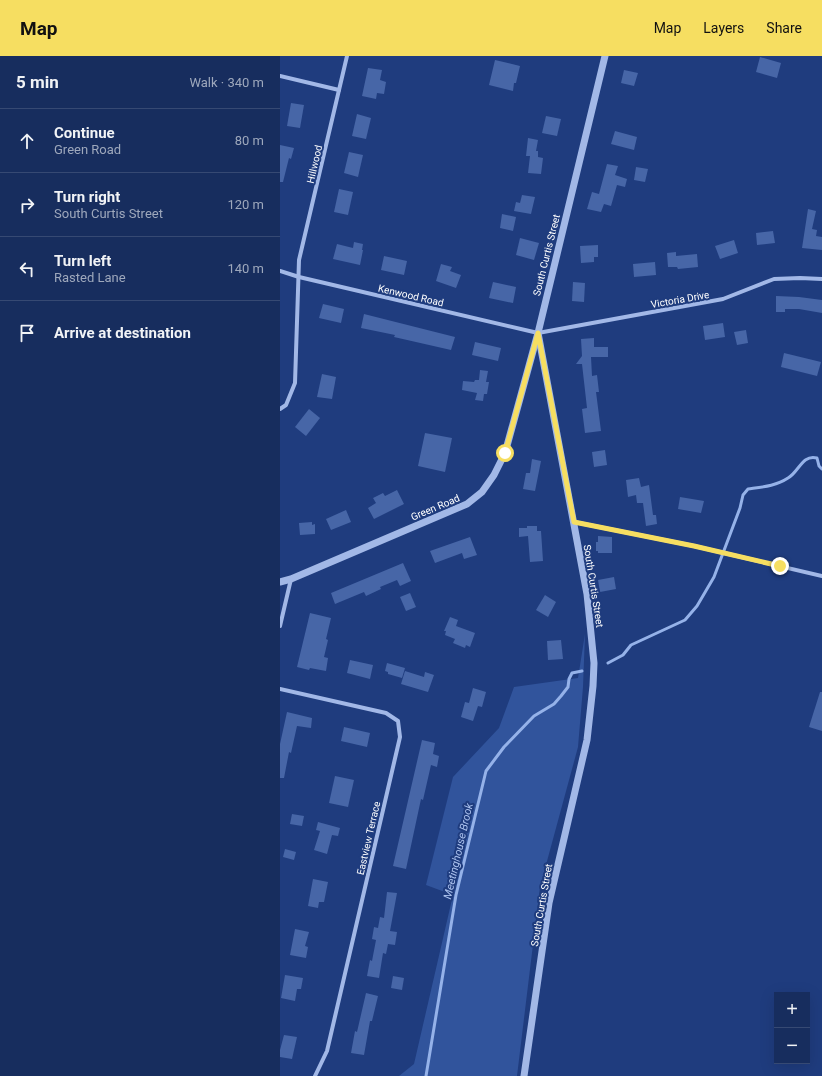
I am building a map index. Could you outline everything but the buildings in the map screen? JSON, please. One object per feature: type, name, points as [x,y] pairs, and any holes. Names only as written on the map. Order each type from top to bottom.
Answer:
[{"type":"street","name":"Hillwood","points":[[280,409],[286,405],[295,383],[299,260],[347,56]]},
{"type":"street","name":"South Curtis Street","points":[[524,1076],[549,903],[587,740],[594,663],[587,594],[538,333],[605,56]]},
{"type":"street","points":[[280,76],[339,90]]},
{"type":"street","name":"Kenwood Road","points":[[280,271],[299,277],[538,333]]},
{"type":"street","name":"Victoria Drive","points":[[538,333],[723,299],[774,279],[822,279]]},
{"type":"street","name":"Green Road","points":[[280,582],[291,579],[467,504],[482,492],[494,476],[505,453],[538,333]]},
{"type":"street","points":[[574,522],[717,551],[822,576]]},
{"type":"street","points":[[280,626],[291,579]]},
{"type":"street","name":"Eastview Terrace","points":[[280,689],[386,713],[398,721],[400,737],[327,1051],[315,1076]]},
{"type":"shaded area","points":[[585,634],[583,687],[578,747],[540,887],[517,1076],[399,1076],[414,1064],[453,895],[426,885],[453,777],[499,728],[514,687],[578,678]]},
{"type":"waterway","name":"Meetinghouse Brook","points":[[608,663],[623,655],[631,645],[685,620],[697,606],[714,577],[740,508],[743,495],[748,489],[779,483],[792,475],[804,461],[812,457],[817,458],[819,466],[822,469]]},
{"type":"waterway","name":"Meetinghouse Brook","points":[[426,1076],[456,895],[486,771],[504,747],[534,716],[554,704],[568,687],[569,679],[572,673],[582,671]]},
{"type":"route","points":[[505,453],[538,333],[574,522],[694,546],[780,566]]}]
